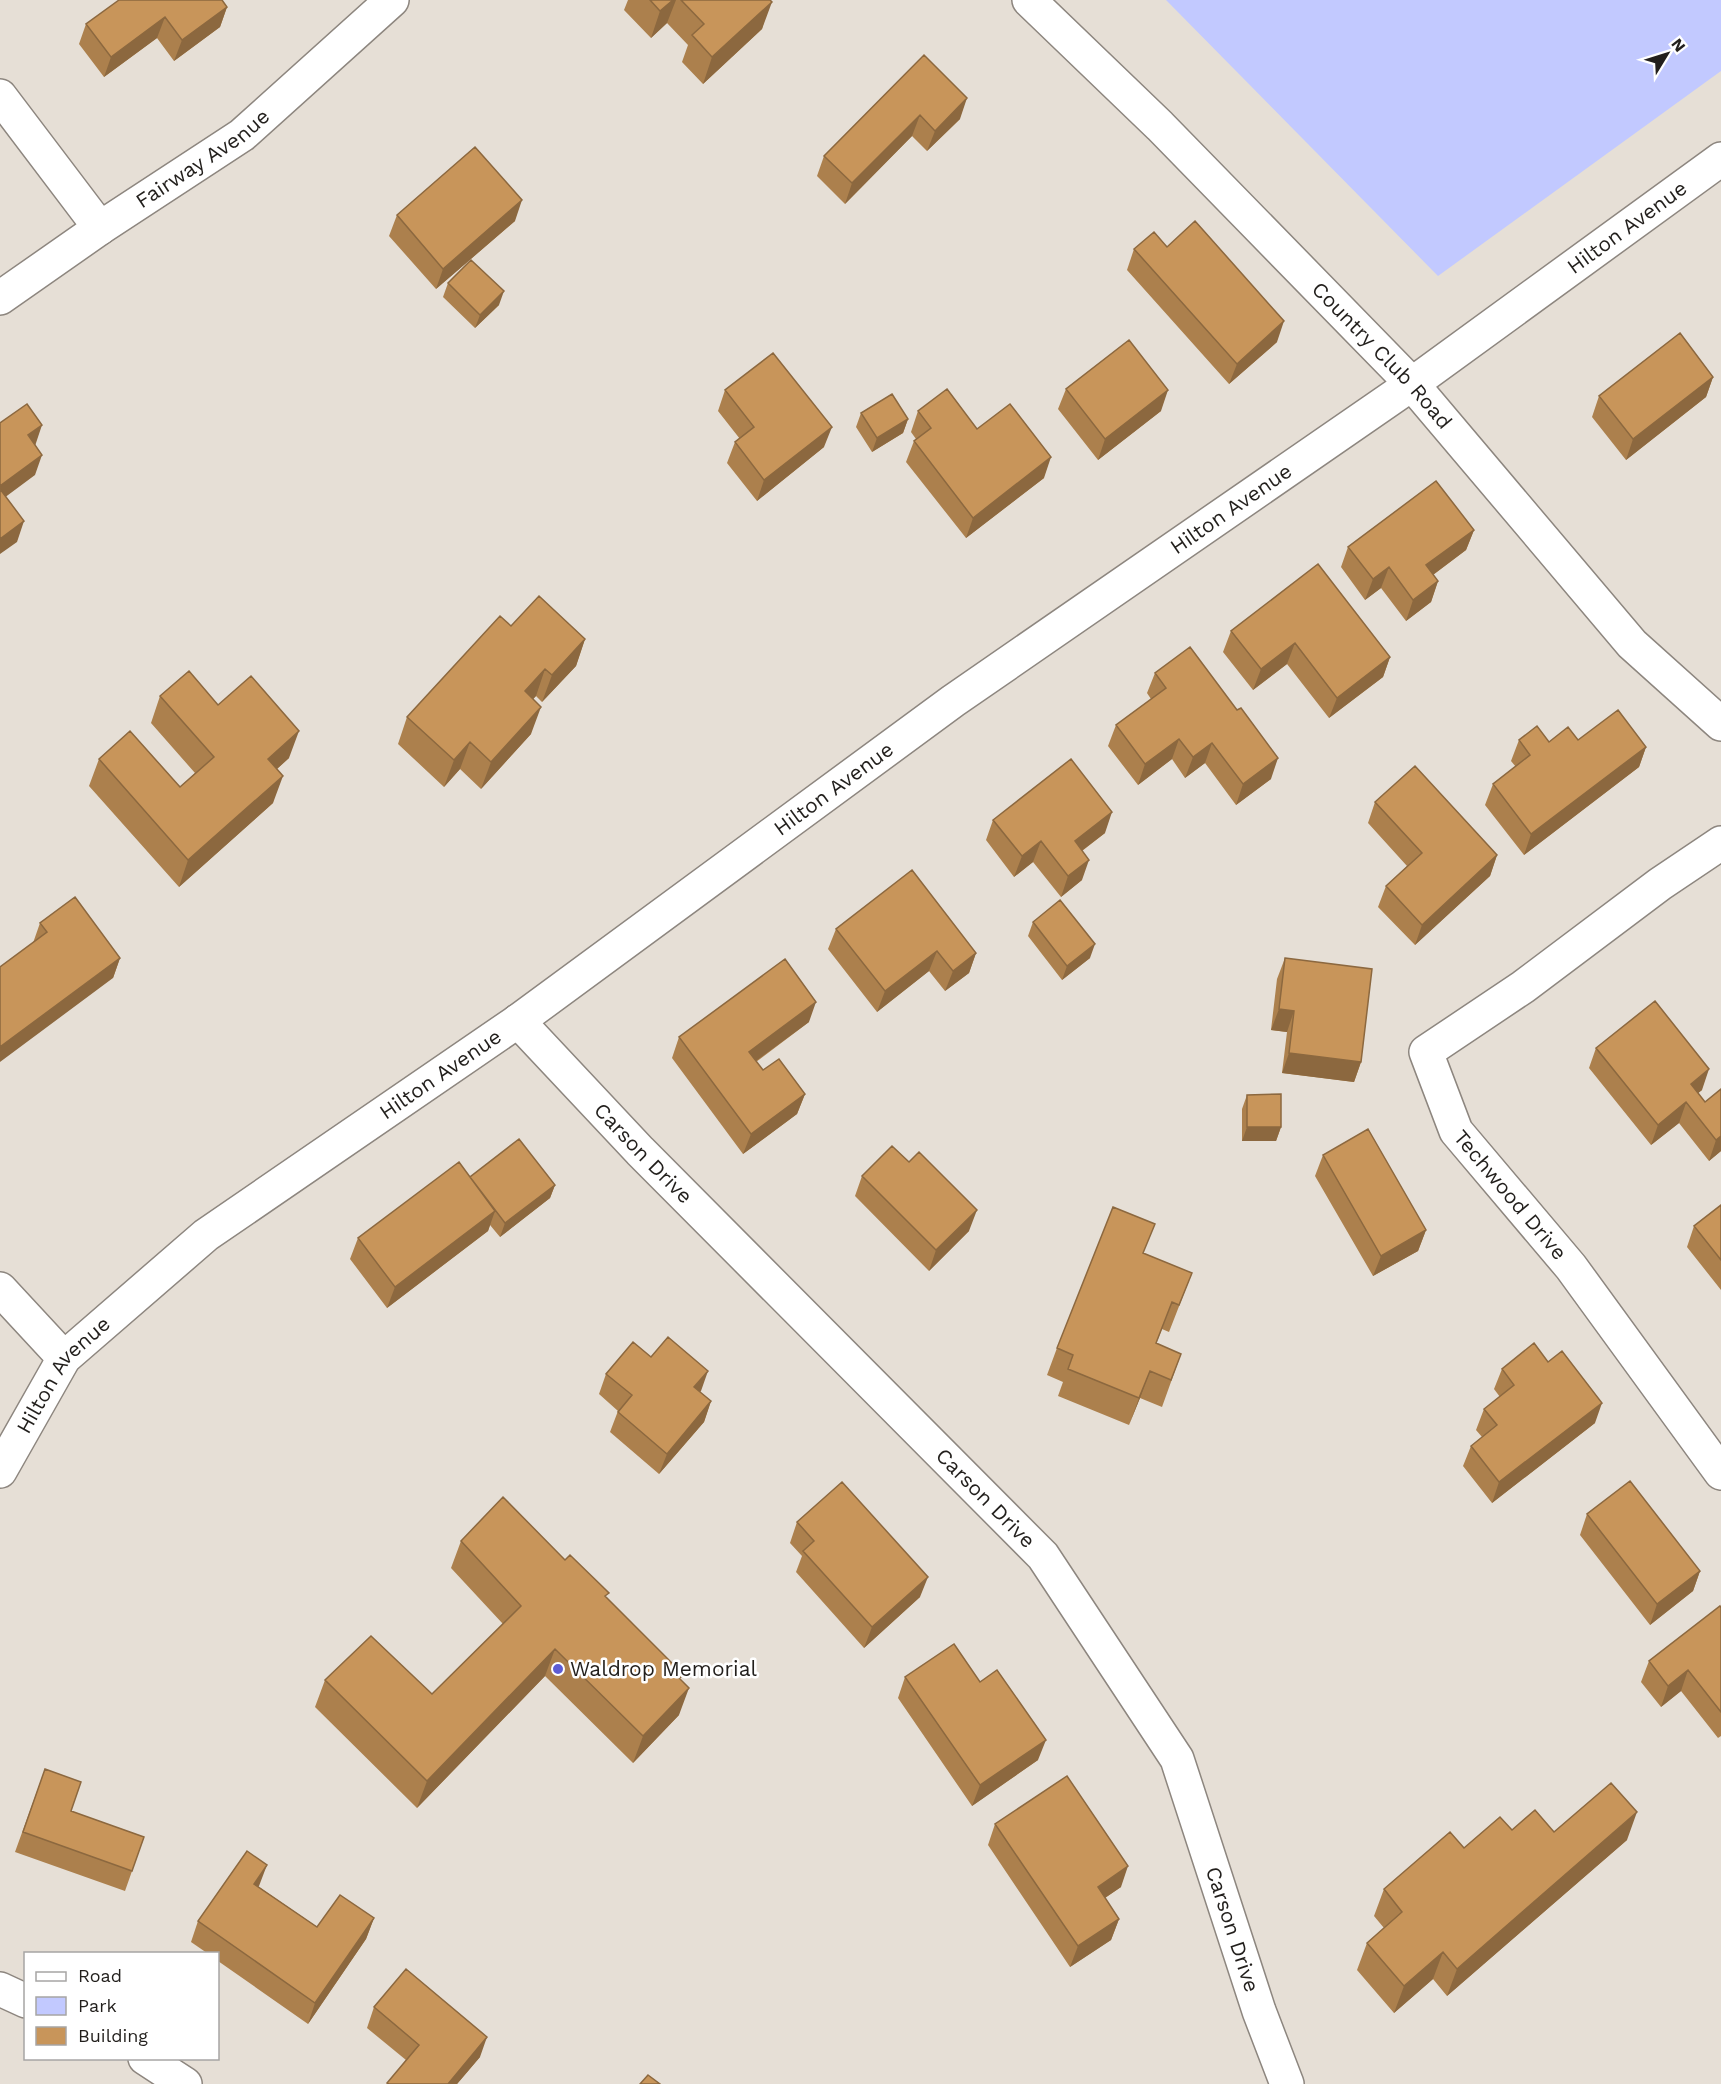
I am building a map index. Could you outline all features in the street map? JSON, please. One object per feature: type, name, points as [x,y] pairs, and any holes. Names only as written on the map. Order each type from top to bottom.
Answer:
[{"type":"street","name":"Fairway Avenue","points":[[0,298],[100,228],[242,135],[392,0]]},
{"type":"street","name":"Country Club Road","points":[[1029,0],[1160,126],[1412,384],[1632,644],[1721,724]]},
{"type":"street","points":[[0,96],[100,228]]},
{"type":"street","name":"Hilton Avenue","points":[[0,1471],[64,1358],[206,1235],[518,1021],[953,701],[1412,384],[1721,159]]},
{"type":"street","name":"Techwood Drive","points":[[1721,843],[1660,884],[1523,987],[1426,1052],[1439,1092],[1456,1131],[1571,1267],[1721,1473]]},
{"type":"street","name":"Carson Drive","points":[[518,1021],[640,1151],[1042,1556],[1177,1759],[1258,2011],[1287,2084]]},
{"type":"street","points":[[0,1289],[64,1358]]},
{"type":"street","points":[[0,1989],[24,2000]]},
{"type":"street","points":[[148,2060],[185,2084]]},
{"type":"green space","points":[[1166,0],[1721,0],[1721,71],[1438,276]]},
{"type":"building","points":[[119,0],[222,0],[227,7],[182,40],[165,17],[111,57],[86,24]]},
{"type":"building","points":[[650,0],[673,0],[660,11]]},
{"type":"building","points":[[681,0],[770,0],[772,2],[712,57],[692,35],[704,24]]},
{"type":"building","points":[[924,55],[967,98],[935,131],[920,115],[852,183],[824,156]]},
{"type":"building","points":[[475,147],[522,200],[443,269],[397,215]]},
{"type":"building","points":[[1195,221],[1284,321],[1237,364],[1134,249],[1154,232],[1167,247]]},
{"type":"building","points":[[471,260],[504,291],[480,315],[448,283]]},
{"type":"building","points":[[1680,333],[1713,377],[1633,439],[1599,396]]},
{"type":"building","points":[[1129,340],[1168,390],[1105,439],[1066,389]]},
{"type":"building","points":[[773,353],[832,427],[764,480],[735,442],[754,427],[725,390]]},
{"type":"building","points":[[947,389],[977,429],[1010,404],[1051,457],[973,518],[914,441],[931,428],[918,411]]},
{"type":"building","points":[[892,394],[908,419],[877,438],[861,413]]},
{"type":"building","points":[[27,404],[42,425],[28,435],[42,455],[0,486],[0,423]]},
{"type":"building","points":[[1436,481],[1474,530],[1426,565],[1438,581],[1413,600],[1389,567],[1373,579],[1348,547]]},
{"type":"building","points":[[0,489],[24,521],[0,539]]},
{"type":"building","points":[[1318,564],[1390,657],[1337,698],[1295,643],[1261,669],[1231,631]]},
{"type":"building","points":[[539,596],[585,639],[552,675],[545,669],[525,691],[541,707],[491,762],[470,742],[454,760],[407,717],[500,616],[511,626]]},
{"type":"building","points":[[1190,647],[1237,710],[1241,708],[1278,758],[1243,784],[1212,743],[1193,757],[1179,739],[1145,764],[1116,725],[1166,688],[1155,673]]},
{"type":"building","points":[[189,671],[218,705],[251,676],[299,731],[268,759],[283,776],[188,860],[99,759],[130,731],[180,787],[214,757],[160,696]]},
{"type":"building","points":[[1618,710],[1646,747],[1531,834],[1493,784],[1530,755],[1519,740],[1537,726],[1549,742],[1568,727],[1578,740]]},
{"type":"building","points":[[1071,759],[1112,812],[1075,841],[1089,860],[1068,876],[1041,841],[1022,856],[993,820]]},
{"type":"building","points":[[1415,766],[1497,855],[1422,925],[1386,886],[1422,853],[1375,802]]},
{"type":"building","points":[[912,870],[976,953],[953,971],[937,951],[885,991],[836,929]]},
{"type":"building","points":[[75,897],[120,958],[0,1047],[0,967],[47,932],[40,923]]},
{"type":"building","points":[[1060,900],[1095,944],[1067,966],[1033,922]]},
{"type":"building","points":[[1285,958],[1372,969],[1361,1062],[1289,1053],[1294,1011],[1279,1009]]},
{"type":"building","points":[[785,959],[816,1002],[749,1052],[763,1070],[779,1059],[805,1094],[751,1134],[679,1037]]},
{"type":"building","points":[[1655,1001],[1709,1069],[1691,1084],[1705,1102],[1721,1089],[1721,1136],[1716,1140],[1686,1102],[1658,1125],[1596,1048]]},
{"type":"building","points":[[1281,1094],[1281,1127],[1247,1127],[1247,1095]]},
{"type":"building","points":[[1368,1129],[1426,1230],[1381,1256],[1323,1155]]},
{"type":"building","points":[[519,1139],[555,1185],[505,1223],[470,1177]]},
{"type":"building","points":[[892,1146],[909,1162],[919,1152],[977,1210],[936,1250],[862,1176]]},
{"type":"building","points":[[459,1162],[495,1211],[395,1287],[358,1238]]},
{"type":"building","points":[[1721,1205],[1721,1260],[1694,1226]]},
{"type":"building","points":[[1113,1207],[1155,1224],[1143,1253],[1192,1273],[1179,1305],[1172,1302],[1156,1343],[1181,1354],[1171,1380],[1150,1371],[1139,1398],[1068,1369],[1073,1355],[1057,1348]]},
{"type":"building","points":[[668,1337],[708,1371],[694,1387],[711,1401],[667,1454],[618,1412],[632,1395],[606,1374],[633,1342],[651,1357]]},
{"type":"building","points":[[1534,1343],[1548,1362],[1562,1351],[1602,1403],[1499,1482],[1471,1446],[1497,1425],[1484,1409],[1514,1385],[1502,1369]]},
{"type":"building","points":[[1630,1481],[1700,1571],[1657,1604],[1587,1514]]},
{"type":"building","points":[[842,1482],[928,1577],[872,1627],[803,1551],[814,1541],[797,1522]]},
{"type":"building","name":"Waldrop Memorial","points":[[503,1497],[565,1560],[570,1555],[609,1593],[605,1596],[684,1675],[679,1678],[689,1688],[643,1736],[555,1649],[427,1781],[325,1680],[371,1636],[432,1694],[521,1606],[461,1541]]},
{"type":"building","points":[[1720,1606],[1721,1712],[1688,1670],[1668,1686],[1649,1661]]},
{"type":"building","points":[[954,1644],[980,1682],[997,1670],[1046,1740],[980,1785],[905,1677]]},
{"type":"building","points":[[45,1769],[81,1782],[71,1811],[144,1837],[132,1871],[23,1832]]},
{"type":"building","points":[[1067,1776],[1128,1866],[1098,1887],[1119,1919],[1078,1946],[995,1824]]},
{"type":"building","points":[[1611,1783],[1637,1812],[1457,1969],[1443,1952],[1404,1986],[1367,1943],[1402,1912],[1384,1889],[1450,1832],[1464,1848],[1500,1817],[1512,1830],[1535,1810],[1554,1832]]},
{"type":"building","points":[[247,1851],[267,1865],[254,1884],[317,1927],[340,1895],[374,1918],[315,2003],[198,1921]]},
{"type":"building","points":[[406,1969],[487,2037],[448,2084],[387,2083],[419,2045],[374,2007]]},
{"type":"building","points":[[648,2075],[660,2084],[640,2084]]},
{"type":"place","name":"Waldrop Memorial","points":[[558,1669]]}]
